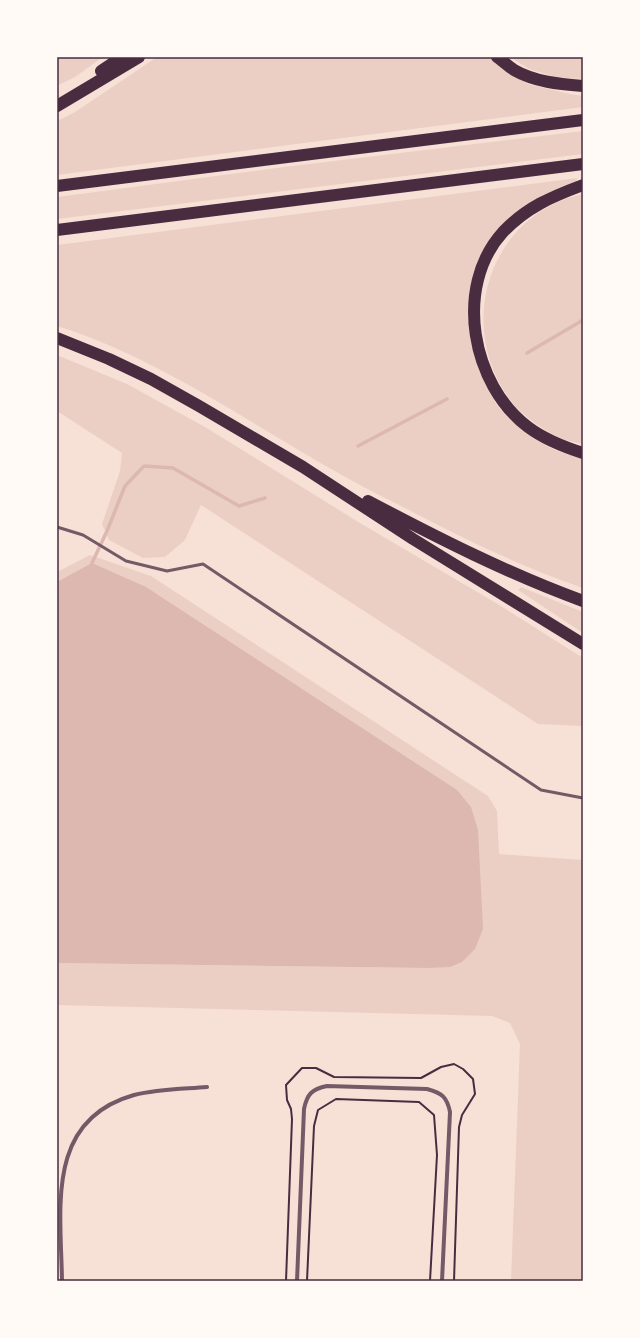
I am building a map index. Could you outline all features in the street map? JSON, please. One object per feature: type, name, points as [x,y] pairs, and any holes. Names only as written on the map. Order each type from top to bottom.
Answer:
[{"type":"highway","points":[[57,101],[122,57]]},
{"type":"highway","points":[[57,106],[139,57]]},
{"type":"highway","points":[[497,57],[514,70],[537,80],[564,85],[583,86]]},
{"type":"highway","points":[[57,186],[583,120]]},
{"type":"highway","points":[[57,230],[583,164]]},
{"type":"highway","points":[[583,185],[538,204],[516,220],[502,233],[488,253],[479,274],[474,300],[474,315],[479,352],[489,379],[509,409],[528,427],[552,442],[583,453]]},
{"type":"highway","points":[[57,338],[109,359],[151,379],[303,467],[416,526],[541,586],[583,601]]},
{"type":"highway","points":[[303,467],[413,539],[583,644]]},
{"type":"street","points":[[297,1281],[304,1109],[306,1098],[312,1092],[318,1088],[327,1086],[420,1089],[437,1092],[444,1096],[450,1112],[442,1281]]},
{"type":"street","points":[[62,1281],[61,1208],[63,1174],[68,1153],[78,1134],[87,1123],[109,1105],[134,1095],[159,1091],[207,1088]]},
{"type":"lane","points":[[57,527],[83,535],[126,561],[167,571],[204,564],[541,790],[583,798]]},
{"type":"path","points":[[286,1281],[292,1119],[291,1109],[287,1100],[286,1085],[302,1068],[316,1068],[334,1077],[421,1078],[441,1066],[454,1064],[464,1069],[473,1079],[475,1094],[462,1115],[459,1127],[454,1281]]},
{"type":"path","points":[[307,1281],[314,1126],[318,1110],[336,1099],[419,1102],[434,1115],[437,1155],[430,1281]]},
{"type":"shaded area","points":[[57,57],[103,57],[75,77],[57,86]]},
{"type":"shaded area","points":[[157,57],[491,57],[496,63],[528,84],[583,96],[583,107],[57,175],[57,121],[75,112]]},
{"type":"shaded area","points":[[510,57],[583,57],[583,79],[559,78],[529,69]]},
{"type":"shaded area","points":[[583,131],[583,154],[57,219],[57,197],[284,167]]},
{"type":"shaded area","points":[[577,178],[576,182],[543,195],[523,207],[507,222],[491,243],[469,320],[472,344],[480,373],[495,402],[507,417],[531,437],[557,451],[583,458],[583,588],[512,560],[444,528],[347,478],[202,392],[167,373],[95,339],[57,326],[57,245]]},
{"type":"shaded area","points":[[583,194],[583,444],[565,440],[554,435],[530,420],[515,406],[496,377],[486,345],[484,312],[489,280],[503,251],[523,226],[550,206]]},
{"type":"shaded area","points":[[57,355],[127,384],[205,427],[360,523],[496,603],[583,658],[583,726],[538,724],[201,505],[185,540],[165,557],[143,558],[109,540],[102,524],[120,471],[122,453],[57,411]]},
{"type":"shaded area","points":[[90,555],[151,576],[488,796],[497,811],[499,854],[583,860],[583,1281],[511,1281],[520,1044],[510,1023],[492,1016],[57,1005],[57,963],[427,968],[57,582],[57,572]]},
{"type":"shaded area","points":[[92,563],[146,587],[457,790],[471,807],[478,830],[483,929],[475,949],[462,962],[450,967],[427,968],[57,963],[57,582]]},
{"type":"shaded area","points":[[521,587],[583,612],[583,633],[518,590]]},
{"type":"waterway","points":[[527,353],[583,320]]},
{"type":"waterway","points":[[358,446],[447,399]]},
{"type":"waterway","points":[[92,563],[125,486],[144,466],[173,468],[239,506],[265,498]]}]
